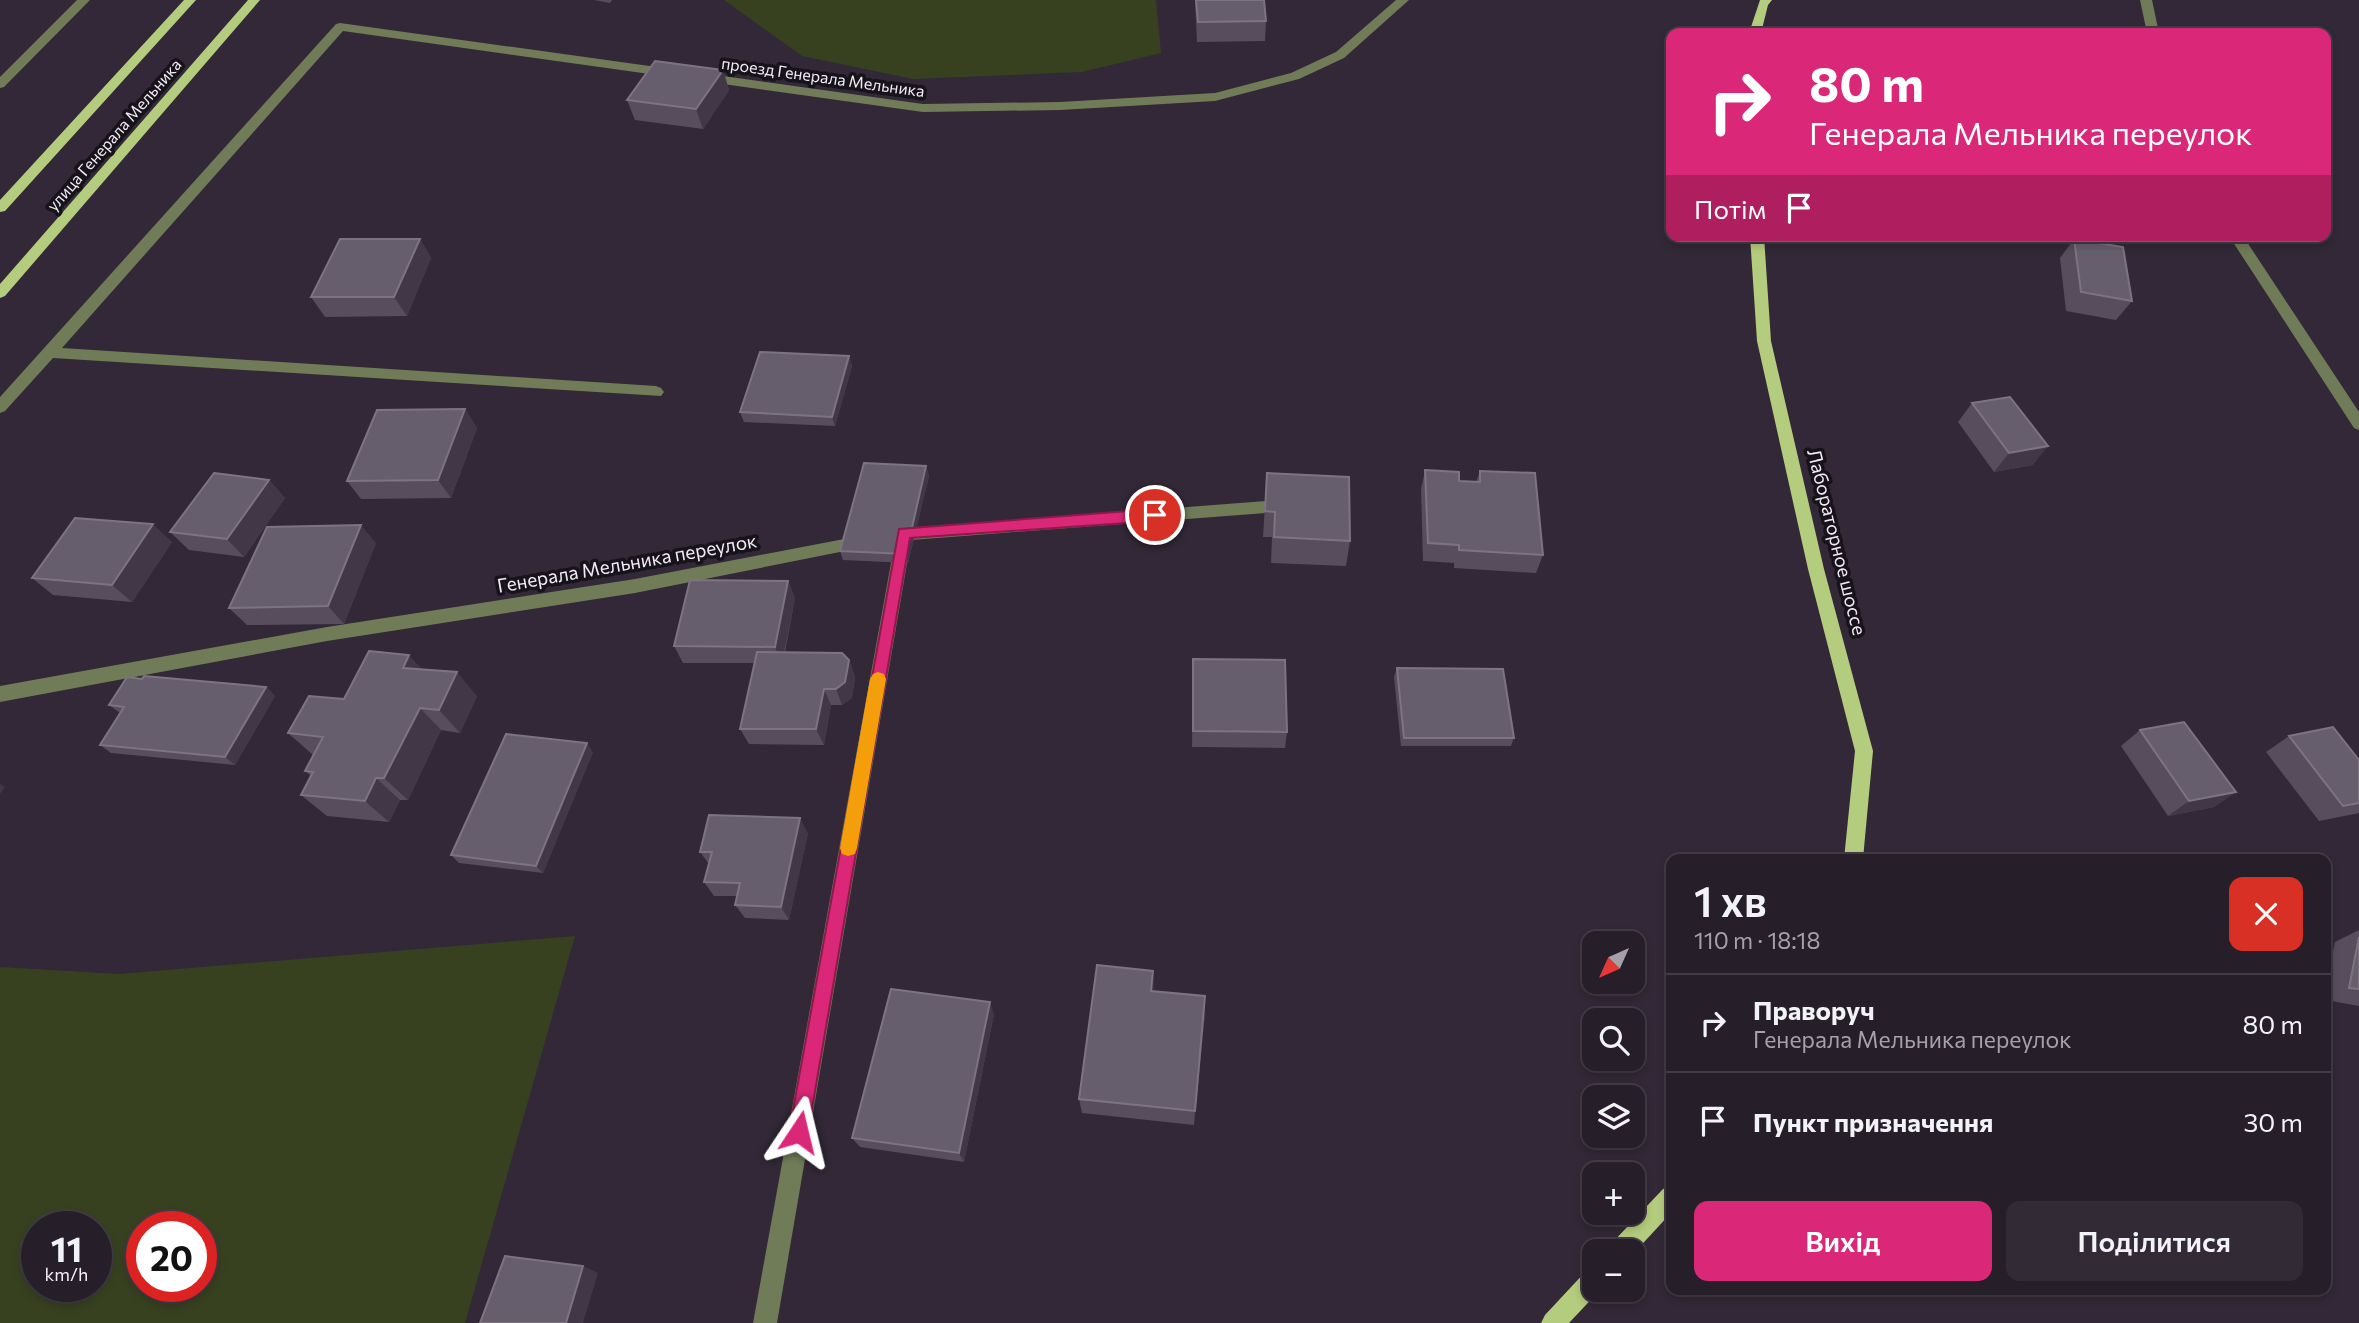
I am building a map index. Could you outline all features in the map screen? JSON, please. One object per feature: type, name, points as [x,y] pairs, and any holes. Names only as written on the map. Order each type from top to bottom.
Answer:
[{"type":"main road","name":"улица Генерала Мельника","points":[[0,208],[190,0]]},
{"type":"main road","name":"улица Генерала Мельника","points":[[0,293],[254,0]]},
{"type":"main road","points":[[1756,28],[1762,5],[1766,0]]},
{"type":"main road","name":"Лабораторное шоссе","points":[[1757,242],[1764,341],[1816,569],[1864,751],[1854,854]]},
{"type":"main road","points":[[1631,1239],[1666,1201]]},
{"type":"main road","points":[[1553,1323],[1582,1292]]},
{"type":"street","points":[[0,84],[84,0]]},
{"type":"street","name":"проезд Генерала Мельника","points":[[49,352],[340,27],[923,107],[1060,106],[1215,97],[1296,76],[1340,55],[1403,0]]},
{"type":"street","points":[[2146,0],[2152,28]]},
{"type":"street","points":[[2240,242],[2359,424]]},
{"type":"street","points":[[0,407],[49,352],[656,392]]},
{"type":"street","name":"Генерала Мельника переулок","points":[[0,694],[327,634],[635,586],[904,533],[1266,507]]},
{"type":"street","points":[[765,1323],[904,533]]},
{"type":"green space","points":[[724,0],[1156,0],[1161,53],[1082,72],[913,79],[802,56]]},
{"type":"green space","points":[[575,936],[465,1323],[0,1323],[0,967],[119,974]]},
{"type":"building","points":[[1196,0],[1264,0],[1266,21],[1198,22]]},
{"type":"building","points":[[655,61],[723,70],[696,109],[627,100]]},
{"type":"building","points":[[340,239],[420,239],[394,297],[311,297]]},
{"type":"building","points":[[2074,242],[2123,247],[2132,301],[2081,292]]},
{"type":"building","points":[[760,352],[849,356],[832,417],[740,412]]},
{"type":"building","points":[[2010,397],[2048,446],[2009,453],[1972,403]]},
{"type":"building","points":[[465,409],[438,480],[347,481],[377,410]]},
{"type":"building","points":[[864,463],[926,466],[906,554],[840,551]]},
{"type":"building","points":[[1425,470],[1459,472],[1459,481],[1480,482],[1480,471],[1535,473],[1543,555],[1459,550],[1459,545],[1428,543]]},
{"type":"building","points":[[214,473],[269,480],[227,539],[170,532]]},
{"type":"building","points":[[1267,473],[1349,477],[1350,541],[1274,537],[1275,512],[1265,511]]},
{"type":"building","points":[[75,518],[153,524],[112,585],[32,578]]},
{"type":"building","points":[[361,525],[328,606],[229,608],[267,527]]},
{"type":"building","points":[[690,580],[788,581],[775,647],[674,646]]},
{"type":"building","points":[[369,651],[409,655],[403,668],[457,672],[439,710],[420,708],[384,778],[376,778],[365,801],[301,795],[313,772],[305,771],[323,737],[288,733],[309,696],[344,699]]},
{"type":"building","points":[[757,652],[842,653],[849,660],[845,682],[836,689],[824,689],[816,729],[740,729]]},
{"type":"building","points":[[1193,659],[1285,660],[1287,732],[1193,731]]},
{"type":"building","points":[[1397,668],[1503,669],[1514,738],[1404,738]]},
{"type":"building","points":[[144,676],[266,687],[225,757],[100,745],[124,707],[109,705],[127,677],[142,679]]},
{"type":"building","points":[[2184,722],[2236,792],[2189,801],[2140,730]]},
{"type":"building","points":[[2333,727],[2359,760],[2359,803],[2343,806],[2289,736]]},
{"type":"building","points":[[506,734],[587,743],[536,866],[451,855]]},
{"type":"building","points":[[709,815],[800,818],[781,907],[735,905],[740,883],[704,882],[712,852],[700,852]]},
{"type":"building","points":[[2359,937],[2359,989],[2349,988]]},
{"type":"building","points":[[1097,965],[1153,971],[1151,991],[1205,996],[1195,1111],[1079,1099]]},
{"type":"building","points":[[891,989],[990,1002],[959,1153],[852,1138]]},
{"type":"building","points":[[505,1256],[583,1266],[566,1323],[480,1323]]},
{"type":"slow traffic","points":[[848,848],[878,679]]},
{"type":"route","points":[[799,1132],[904,533],[1155,515]]}]
